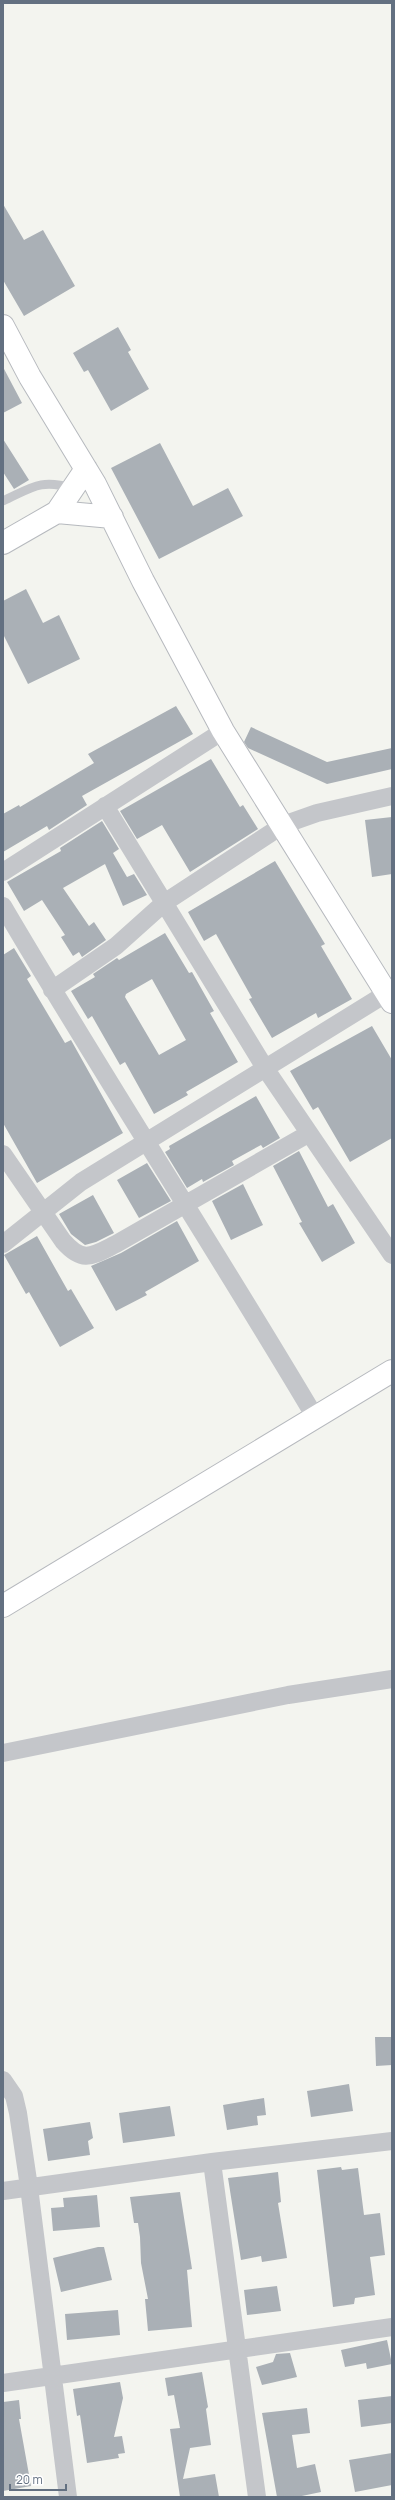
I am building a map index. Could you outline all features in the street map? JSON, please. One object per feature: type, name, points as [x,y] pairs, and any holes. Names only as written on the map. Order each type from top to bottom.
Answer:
[{"type":"street","points":[[3,326],[30,377],[86,468],[170,632],[223,731],[390,995],[265,1068],[81,1182],[42,1211],[3,1244]]},
{"type":"street","points":[[3,543],[57,512],[86,468]]},
{"type":"street","points":[[57,512],[112,517]]},
{"type":"street","points":[[3,872],[223,731]]},
{"type":"street","points":[[52,990],[116,946],[164,903],[283,826],[317,812],[392,796]]},
{"type":"street","points":[[106,806],[265,1068],[308,1134],[392,1255]]},
{"type":"street","points":[[3,906],[52,990],[187,1204],[315,1417]]},
{"type":"street","points":[[3,1154],[69,1248],[78,1255],[85,1257],[99,1253],[308,1134]]},
{"type":"street","points":[[3,1606],[392,1370]]},
{"type":"street","points":[[3,1752],[288,1695],[392,1679]]},
{"type":"street","points":[[3,2080],[14,2096],[30,2187],[68,2497]]},
{"type":"street","points":[[3,2191],[212,2162],[392,2142]]},
{"type":"street","points":[[212,2162],[257,2497]]},
{"type":"street","points":[[3,2383],[392,2327]]},
{"type":"lane","points":[[3,501],[42,483],[54,483],[73,488]]},
{"type":"building","points":[[3,204],[24,240],[43,230],[75,286],[24,316],[3,280]]},
{"type":"building","points":[[118,327],[131,350],[128,352],[149,389],[111,411],[88,370],[84,372],[73,353]]},
{"type":"building","points":[[3,367],[22,403],[3,413]]},
{"type":"building","points":[[3,439],[29,480],[14,489],[3,472]]},
{"type":"building","points":[[160,443],[193,506],[228,488],[243,516],[159,559],[111,468]]},
{"type":"building","points":[[26,589],[43,623],[59,615],[80,659],[28,684],[3,634],[3,601]]},
{"type":"building","points":[[176,706],[193,734],[82,796],[87,805],[49,830],[47,826],[3,852],[3,814],[19,805],[20,807],[94,763],[88,754]]},
{"type":"building","points":[[251,727],[327,762],[392,748],[392,769],[327,784],[248,748],[244,742]]},
{"type":"building","points":[[211,759],[240,807],[243,805],[258,829],[190,872],[162,825],[137,839],[120,811]]},
{"type":"building","points":[[392,817],[392,874],[372,877],[365,820]]},
{"type":"building","points":[[102,821],[119,849],[113,853],[127,877],[134,874],[147,895],[123,906],[105,864],[63,888],[89,926],[94,922],[106,940],[82,957],[79,952],[73,956],[61,937],[65,935],[42,900],[24,911],[7,882],[61,851],[60,848]]},
{"type":"building","points":[[275,861],[325,944],[321,946],[352,999],[318,1018],[316,1013],[272,1038],[249,999],[252,998],[216,934],[204,941],[188,912]]},
{"type":"building","points":[[165,933],[189,973],[192,972],[214,1011],[210,1013],[238,1062],[186,1092],[188,1095],[154,1114],[125,1062],[120,1065],[92,1016],[88,1019],[71,991],[95,977],[93,974],[117,958],[119,960]],"holes":[[[152,979],[186,1040],[159,1055],[125,997],[126,994]]]},
{"type":"building","points":[[14,948],[31,976],[27,979],[65,1043],[71,1040],[123,1133],[37,1183],[3,1123],[3,955]]},
{"type":"building","points":[[372,1026],[392,1060],[392,1138],[350,1162],[318,1107],[313,1110],[290,1071]]},
{"type":"building","points":[[256,1096],[280,1138],[263,1148],[261,1145],[232,1161],[234,1165],[203,1182],[202,1179],[187,1188],[165,1152],[170,1149],[169,1146]]},
{"type":"building","points":[[299,1151],[328,1207],[333,1204],[355,1243],[322,1262],[299,1223],[302,1222],[273,1166]]},
{"type":"building","points":[[147,1163],[171,1201],[139,1218],[117,1180]]},
{"type":"building","points":[[243,1184],[263,1225],[231,1240],[212,1201]]},
{"type":"building","points":[[93,1195],[114,1233],[96,1242],[85,1245],[71,1234],[59,1214]]},
{"type":"building","points":[[177,1221],[199,1261],[145,1292],[147,1295],[116,1311],[91,1266],[121,1253]]},
{"type":"building","points":[[37,1236],[68,1291],[71,1289],[94,1328],[60,1347],[29,1292],[26,1294],[4,1255]]},
{"type":"building","points":[[375,2037],[392,2037],[392,2065],[376,2066]]},
{"type":"building","points":[[349,2084],[353,2111],[311,2117],[307,2091]]},
{"type":"building","points":[[264,2098],[266,2115],[257,2116],[258,2125],[227,2130],[223,2105]]},
{"type":"building","points":[[170,2106],[175,2136],[123,2143],[119,2113]]},
{"type":"building","points":[[90,2122],[93,2138],[88,2141],[90,2155],[48,2161],[43,2129]]},
{"type":"building","points":[[341,2167],[342,2170],[358,2168],[364,2215],[380,2213],[385,2255],[370,2257],[375,2295],[355,2298],[354,2304],[333,2307],[317,2170]]},
{"type":"building","points":[[278,2172],[281,2202],[278,2203],[287,2258],[262,2262],[261,2256],[241,2260],[228,2178]]},
{"type":"building","points":[[180,2192],[192,2269],[187,2270],[192,2327],[148,2331],[145,2299],[148,2299],[141,2263],[140,2237],[138,2223],[134,2223],[130,2197]]},
{"type":"building","points":[[97,2195],[100,2227],[53,2231],[51,2208],[64,2207],[63,2198]]},
{"type":"building","points":[[98,2247],[104,2247],[112,2280],[61,2292],[53,2258]]},
{"type":"building","points":[[277,2286],[281,2311],[247,2315],[244,2290]]},
{"type":"building","points":[[118,2310],[120,2335],[67,2340],[65,2314]]},
{"type":"building","points":[[387,2340],[392,2364],[367,2369],[366,2363],[345,2367],[341,2350]]},
{"type":"building","points":[[290,2353],[297,2377],[262,2385],[256,2367],[273,2362],[276,2354]]},
{"type":"building","points":[[202,2372],[208,2407],[206,2409],[211,2445],[190,2448],[183,2479],[215,2474],[219,2497],[180,2497],[170,2429],[180,2428],[174,2395],[168,2396],[165,2378]]},
{"type":"building","points":[[120,2382],[123,2398],[114,2437],[122,2436],[125,2453],[118,2454],[119,2458],[87,2463],[80,2415],[77,2416],[73,2389]]},
{"type":"building","points":[[392,2396],[392,2423],[361,2427],[358,2400]]},
{"type":"building","points":[[19,2400],[21,2419],[19,2419],[31,2486],[3,2491],[3,2402]]},
{"type":"building","points":[[307,2408],[310,2433],[292,2435],[297,2468],[315,2464],[321,2492],[297,2497],[277,2497],[262,2413]]},
{"type":"building","points":[[392,2453],[392,2485],[355,2492],[349,2460]]}]
